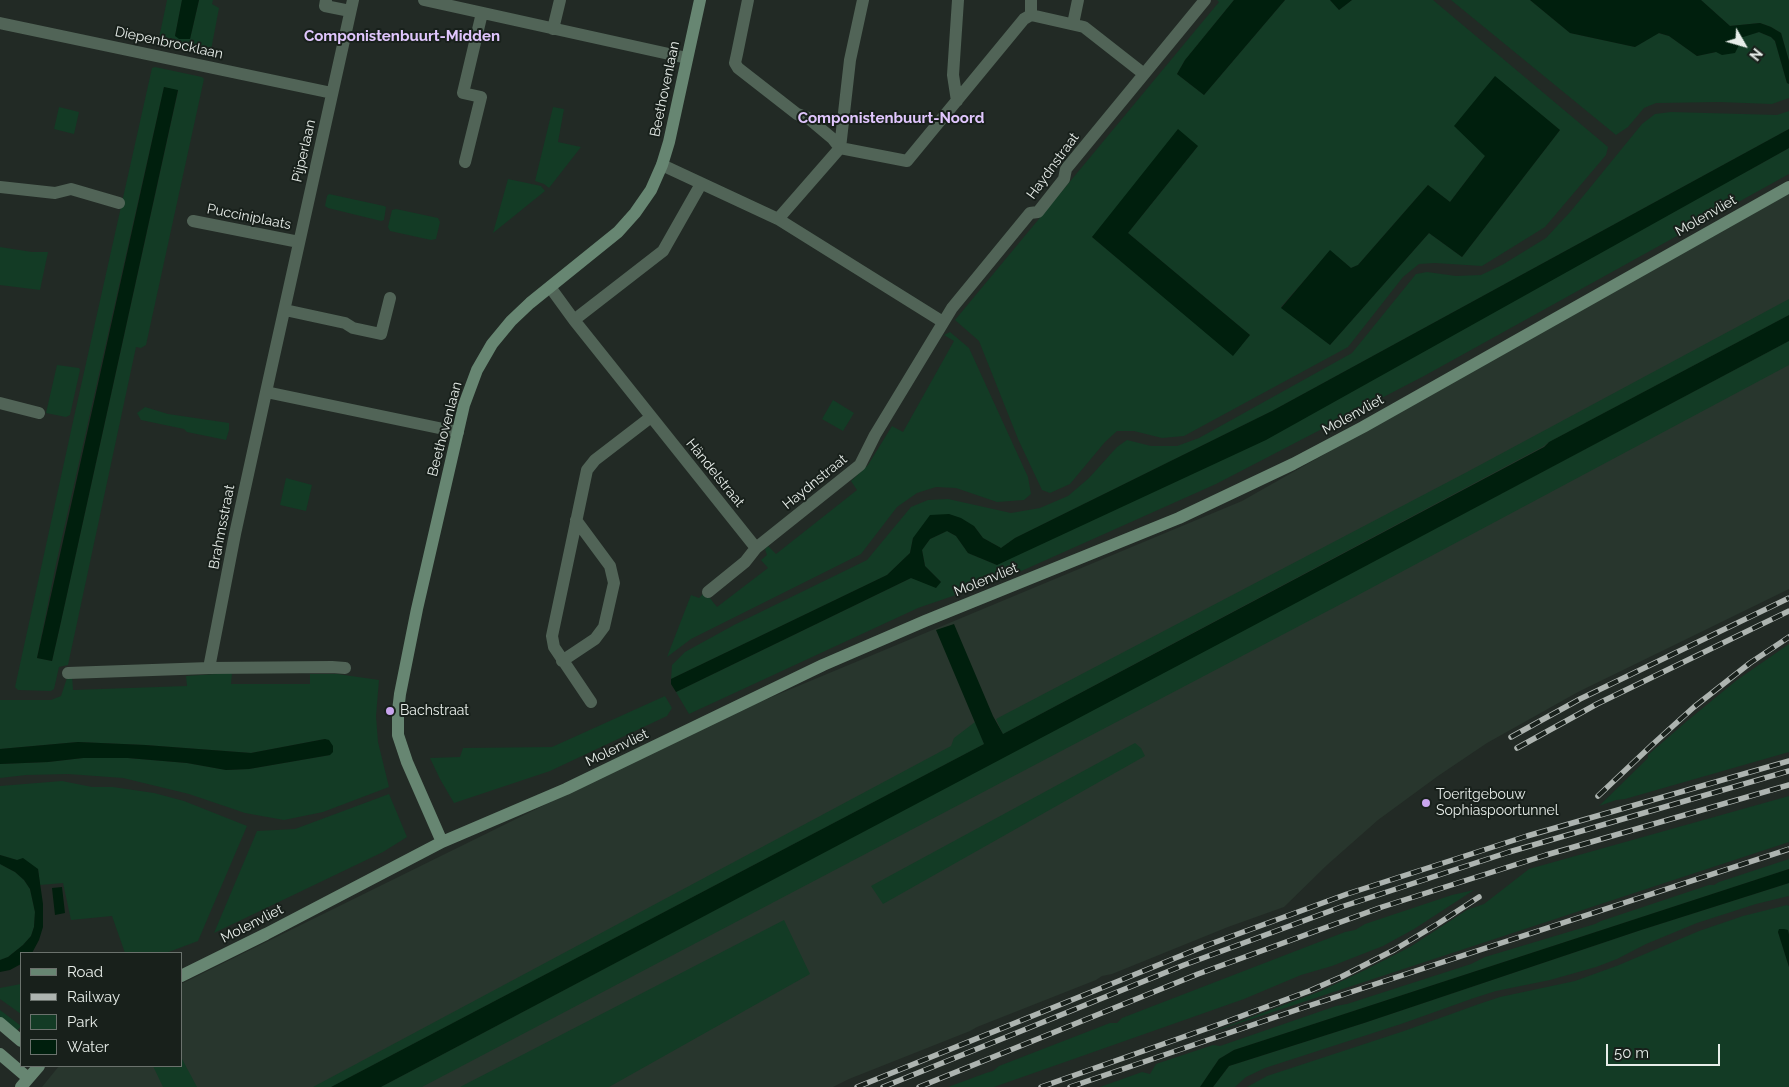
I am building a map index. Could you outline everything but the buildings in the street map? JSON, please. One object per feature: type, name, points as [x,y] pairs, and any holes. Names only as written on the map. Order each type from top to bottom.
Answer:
[{"type":"street","points":[[326,0],[325,6],[352,6]]},
{"type":"street","points":[[424,0],[687,58]]},
{"type":"street","points":[[553,29],[560,0]]},
{"type":"street","name":"Beethovenlaan","points":[[442,842],[407,762],[398,735],[398,711],[417,609],[458,432],[471,385],[492,344],[511,321],[618,232],[635,213],[651,190],[662,165],[669,142],[700,0]]},
{"type":"street","points":[[748,0],[737,54],[736,63],[738,68],[797,114],[808,118],[833,139],[840,148],[907,161],[1024,19],[1032,15],[1084,27],[1144,74]]},
{"type":"street","points":[[778,220],[840,148],[850,60],[863,0]]},
{"type":"street","points":[[957,101],[953,74],[958,0]]},
{"type":"street","points":[[1031,0],[1032,15]]},
{"type":"street","points":[[1073,24],[1078,0]]},
{"type":"street","name":"Haydnstraat","points":[[708,592],[745,562],[756,548],[860,465],[875,435],[952,308],[1030,213],[1038,212],[1049,199],[1064,179],[1066,169],[1205,0]]},
{"type":"street","name":"Pijperlaan","points":[[266,392],[352,6]]},
{"type":"street","points":[[465,162],[480,97],[463,93],[482,13]]},
{"type":"street","name":"Diepenbrocklaan","points":[[0,23],[332,93]]},
{"type":"street","points":[[662,165],[778,220],[943,322]]},
{"type":"street","points":[[574,320],[663,251],[700,184]]},
{"type":"street","points":[[0,187],[55,193],[71,190],[119,203]]},
{"type":"street","name":"Molenvliet","points":[[182,976],[442,842],[566,789],[823,665],[1179,518],[1293,464],[1363,427],[1789,187]]},
{"type":"street","name":"Pucciniplaats","points":[[193,221],[300,242]]},
{"type":"street","name":"Händelstraat","points":[[550,287],[574,320],[756,548]]},
{"type":"street","points":[[285,310],[345,323],[354,328],[382,334],[390,298]]},
{"type":"street","points":[[266,392],[458,432]]},
{"type":"street","name":"Brahmsstraat","points":[[209,668],[236,527],[266,392]]},
{"type":"street","points":[[0,403],[39,413]]},
{"type":"street","points":[[591,702],[562,661],[554,647],[552,636],[586,470],[595,460],[651,417]]},
{"type":"street","points":[[562,661],[595,639],[604,627],[614,583],[610,566],[576,520]]},
{"type":"street","points":[[68,673],[209,668],[346,668]]},
{"type":"street","points":[[0,1023],[20,1040]]},
{"type":"street","points":[[0,1054],[25,1082],[38,1067]]},
{"type":"shaded area","points":[[1789,191],[1789,589],[1578,692],[1487,743],[1378,820],[1327,865],[1284,907],[1228,927],[1112,974],[1102,976],[833,1087],[42,1087],[58,1067],[182,1067],[182,984],[719,719],[1242,501]]},
{"type":"green space","points":[[167,0],[182,0],[175,36],[190,39],[199,0],[213,0],[212,4],[219,8],[211,50],[208,55],[158,43]]},
{"type":"green space","points":[[1217,0],[1234,0],[1185,60],[1177,74],[1204,95],[1285,0],[1330,0],[1339,10],[1352,0],[1433,0],[1608,147],[1606,155],[1545,227],[1482,266],[1435,263],[1419,264],[1403,277],[1348,347],[1184,436],[1162,438],[1134,431],[1117,431],[1105,442],[1070,484],[1050,493],[1042,490],[1018,439],[979,341],[955,320],[1219,2]],"holes":[[[1495,77],[1560,130],[1462,257],[1429,233],[1330,345],[1281,307],[1330,251],[1351,268],[1358,265],[1428,185],[1450,202],[1485,156]],[[1198,146],[1128,233],[1250,335],[1233,355],[1092,237]]]},
{"type":"green space","points":[[1451,0],[1530,0],[1570,33],[1635,47],[1658,33],[1669,36],[1697,56],[1716,52],[1741,37],[1759,32],[1771,37],[1775,41],[1787,83],[1789,84],[1789,98],[1772,104],[1719,102],[1656,103],[1644,108],[1628,127],[1616,135]]},
{"type":"green space","points":[[1701,0],[1789,0],[1789,61],[1781,33],[1760,23],[1730,26]]},
{"type":"green space","points":[[155,67],[204,79],[146,345],[141,348],[136,347],[68,665],[59,667],[54,689],[51,691],[18,690],[15,687],[152,68]],"holes":[[[164,87],[178,91],[52,661],[37,658],[56,564]]]},
{"type":"green space","points":[[59,107],[79,112],[74,134],[54,129]]},
{"type":"green space","points":[[553,107],[564,109],[558,142],[581,147],[549,188],[535,181]]},
{"type":"green space","points":[[1789,111],[1789,129],[1272,411],[1015,538],[1001,548],[983,538],[974,526],[913,538],[910,553],[887,575],[671,679],[672,665],[685,652],[734,625],[867,560],[911,507],[928,500],[948,499],[1011,513],[1040,508],[1068,496],[1089,478],[1117,447],[1127,440],[1151,446],[1177,446],[1199,438],[1352,353],[1416,274],[1427,272],[1456,276],[1481,275],[1502,265],[1546,238],[1571,211],[1642,124],[1655,114],[1671,112],[1777,115]]},
{"type":"green space","points":[[1789,148],[1789,174],[1424,376],[1216,484],[1008,577],[918,608],[689,714],[676,692],[911,578],[941,582],[925,566],[922,550],[930,539],[947,531],[956,536],[968,553],[997,565]]},
{"type":"green space","points":[[508,179],[541,186],[545,191],[493,233]]},
{"type":"green space","points":[[329,194],[384,206],[386,207],[384,220],[381,221],[328,208],[325,206]]},
{"type":"green space","points":[[396,209],[438,218],[440,222],[436,239],[431,240],[390,231],[388,227],[392,210]]},
{"type":"green space","points":[[0,247],[32,252],[48,252],[40,290],[0,285]]},
{"type":"green space","points":[[1789,299],[1789,315],[1003,734],[996,719],[1467,472]]},
{"type":"green space","points":[[950,332],[969,348],[1028,477],[1031,494],[1024,500],[997,502],[956,488],[936,487],[917,493],[897,507],[861,554],[691,639],[667,657],[691,595],[699,598],[705,592],[717,607],[768,568],[761,560],[767,555],[765,549],[768,546],[776,554],[857,490],[851,481],[868,465],[892,426],[903,432],[954,341],[944,335]]},
{"type":"green space","points":[[1789,341],[1789,365],[1360,594],[422,1087],[381,1087]]},
{"type":"green space","points":[[57,365],[79,368],[80,370],[70,415],[66,417],[46,413]]},
{"type":"green space","points":[[833,400],[854,413],[843,431],[822,419]]},
{"type":"green space","points":[[145,407],[168,414],[229,423],[226,440],[141,420],[137,413]]},
{"type":"green space","points":[[286,478],[312,485],[306,511],[280,505]]},
{"type":"green space","points":[[1789,644],[1789,752],[1599,806],[1648,758],[1648,755],[1687,721],[1737,680]]},
{"type":"green space","points":[[232,673],[231,684],[310,684],[310,674],[337,674],[379,680],[376,716],[378,742],[389,787],[323,812],[284,820],[245,813],[189,794],[123,778],[68,774],[0,778],[0,764],[83,758],[128,758],[187,763],[226,770],[249,769],[330,755],[325,739],[251,753],[78,742],[0,749],[0,700],[51,700],[61,696],[68,675],[72,675],[73,690],[187,686],[186,676]]},
{"type":"green space","points":[[665,696],[672,708],[667,716],[550,771],[454,803],[430,758],[460,757],[463,748],[552,747]]},
{"type":"green space","points":[[975,722],[984,744],[331,1087],[313,1087],[951,746],[954,738]]},
{"type":"green space","points":[[1135,743],[1141,748],[1145,756],[883,904],[871,886]]},
{"type":"green space","points":[[62,781],[92,787],[113,787],[154,793],[184,801],[247,826],[198,941],[169,952],[125,952],[112,916],[71,920],[63,883],[40,885],[38,869],[0,855],[0,786]]},
{"type":"green space","points":[[389,794],[407,837],[383,852],[214,933],[257,831],[295,829]]},
{"type":"green space","points":[[1789,796],[1789,842],[1209,1033],[1321,991],[1410,947],[1467,910],[1484,904],[1529,869]]},
{"type":"green space","points":[[1789,859],[1789,869],[1234,1050],[1219,1059],[1200,1087],[1100,1087],[1142,1072],[1150,1074],[1156,1064],[1213,1045],[1220,1046],[1336,1006],[1471,964],[1485,957],[1595,924]]},
{"type":"green space","points":[[0,864],[15,872],[24,880],[30,889],[35,912],[31,936],[8,957],[0,960]]},
{"type":"green space","points":[[1789,883],[1789,896],[1756,904],[1697,923],[1596,967],[1550,980],[1496,991],[1265,1068],[1246,1077],[1235,1087],[1213,1087],[1229,1066]]},
{"type":"green space","points":[[1474,890],[1414,929],[1383,946],[1332,966],[1301,975],[1244,999],[994,1087],[948,1087],[993,1071],[999,1066],[1110,1023],[1117,1023],[1122,1018],[1345,932],[1355,930],[1365,924],[1452,895]]},
{"type":"green space","points":[[1789,906],[1789,935],[1788,930],[1778,932],[1789,967],[1789,1087],[1247,1087],[1267,1076],[1479,1004],[1500,997],[1575,981],[1619,965],[1699,931],[1743,916]]},
{"type":"green space","points":[[784,920],[810,974],[609,1087],[460,1087]]},
{"type":"green space","points":[[20,984],[20,1013],[0,999],[0,988]]},
{"type":"green space","points":[[0,1010],[20,1027],[16,1032],[0,1017]]},
{"type":"green space","points":[[182,1059],[197,1087],[163,1087],[153,1067],[182,1067]]},
{"type":"water","points":[[182,0],[199,0],[190,39],[179,39],[175,36]]},
{"type":"water","points":[[1234,0],[1285,0],[1204,95],[1177,74],[1185,60]]},
{"type":"water","points":[[1330,0],[1352,0],[1339,10]]},
{"type":"water","points":[[1530,0],[1701,0],[1730,26],[1760,23],[1781,33],[1789,61],[1789,84],[1787,83],[1775,41],[1771,37],[1759,32],[1737,39],[1739,45],[1735,53],[1722,55],[1716,52],[1697,56],[1669,36],[1659,33],[1635,47],[1570,33]]},
{"type":"water","points":[[1495,76],[1560,130],[1462,257],[1429,233],[1330,345],[1281,308],[1330,250],[1351,268],[1358,265],[1428,185],[1450,202],[1485,156],[1454,126]]},
{"type":"water","points":[[164,87],[178,90],[60,626],[52,661],[37,658]]},
{"type":"water","points":[[1178,129],[1198,146],[1128,233],[1250,335],[1233,356],[1092,237]]},
{"type":"water","points":[[1789,129],[1789,148],[1266,440],[997,565],[968,553],[956,536],[947,531],[930,539],[922,550],[925,566],[941,582],[936,588],[911,578],[676,692],[671,684],[671,679],[887,575],[910,553],[913,538],[930,515],[949,514],[961,518],[974,526],[983,538],[1001,548],[1015,538],[1272,411]]},
{"type":"water","points":[[1789,315],[1789,341],[1232,637],[381,1087],[331,1087],[984,744],[936,630],[954,624],[993,716],[1003,734]]},
{"type":"water","points":[[325,739],[329,740],[333,746],[333,752],[330,755],[249,769],[226,770],[187,763],[128,758],[83,758],[0,764],[0,749],[78,742],[251,753]]},
{"type":"water","points":[[0,855],[17,860],[23,858],[38,869],[43,904],[43,927],[33,952],[20,952],[20,965],[10,970],[0,972],[0,960],[8,957],[31,936],[35,912],[30,889],[24,880],[15,872],[0,864]]},
{"type":"water","points":[[1789,869],[1789,883],[1229,1066],[1213,1087],[1200,1087],[1219,1059],[1234,1050]]},
{"type":"water","points":[[62,887],[65,913],[55,915],[52,888]]},
{"type":"water","points":[[1779,929],[1788,930],[1789,967],[1778,932]]},
{"type":"railway","points":[[1511,737],[1580,699],[1789,598]]},
{"type":"railway","points":[[1517,748],[1597,704],[1789,611]]},
{"type":"railway","points":[[1598,796],[1694,707],[1750,663],[1789,637]]},
{"type":"railway","points":[[857,1087],[1205,946],[1347,894],[1527,836],[1789,761]]},
{"type":"railway","points":[[883,1087],[1184,965],[1341,907],[1509,852],[1789,771]]},
{"type":"railway","points":[[919,1087],[1198,974],[1382,907],[1546,855],[1789,785]]},
{"type":"railway","points":[[1070,1087],[1302,1008],[1789,849]]},
{"type":"railway","points":[[1041,1087],[1309,991],[1394,950],[1479,897]]},
{"type":"place","name":"Bachstraat","points":[[390,711]]},
{"type":"place","name":"Toeritgebouw Sophiaspoortunnel","points":[[1426,803]]},
{"type":"district","name":"Componistenbuurt-Midden","points":[[402,36]]},
{"type":"district","name":"Componistenbuurt-Noord","points":[[891,118]]}]
